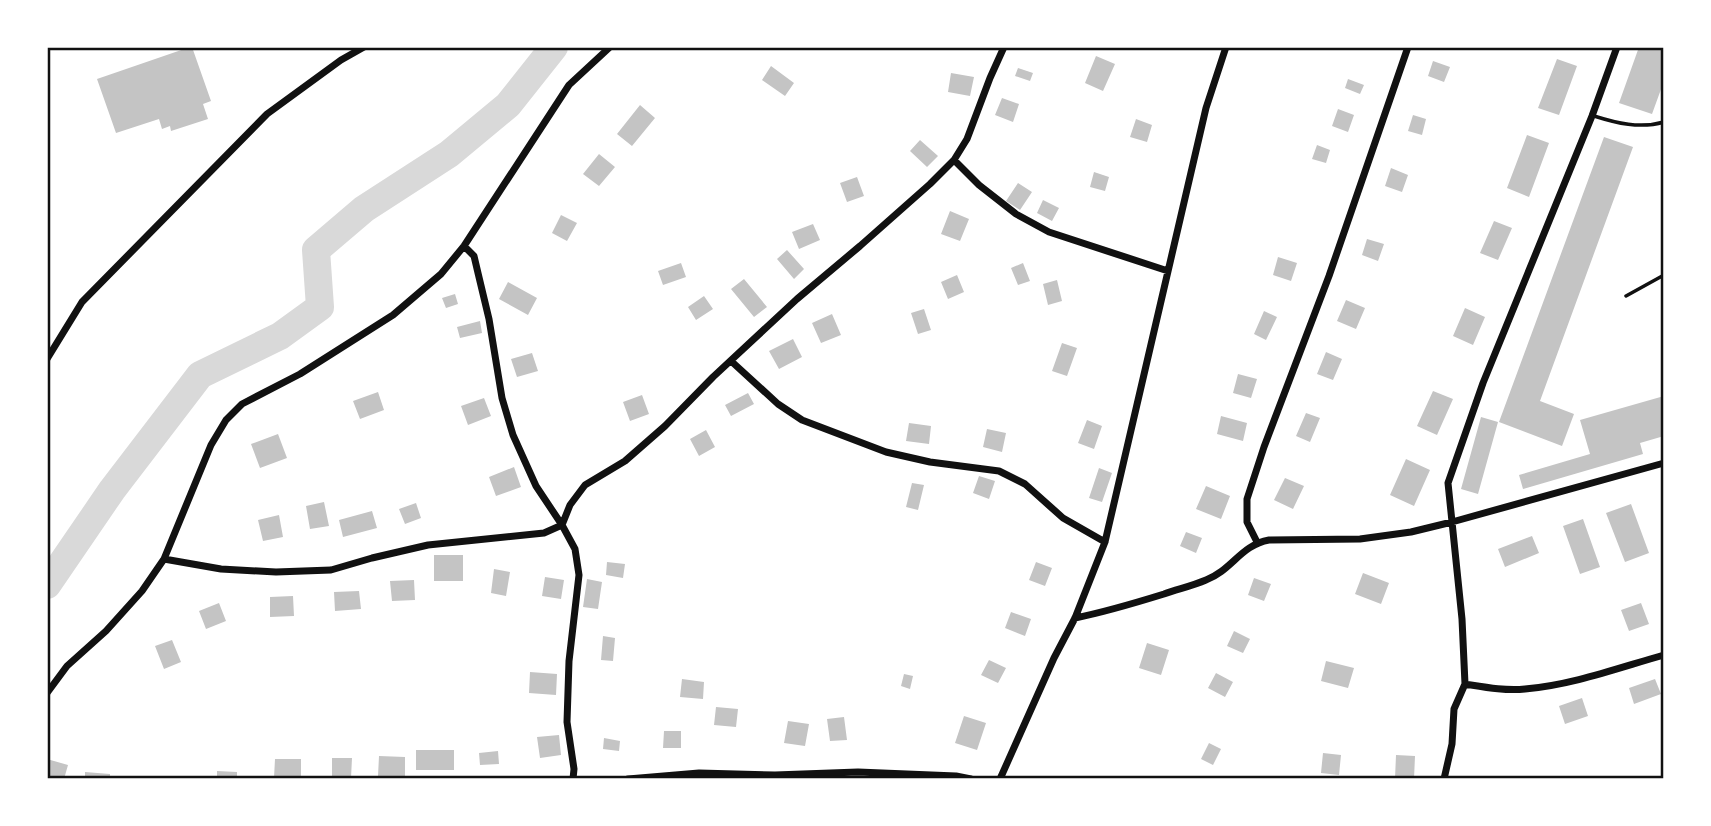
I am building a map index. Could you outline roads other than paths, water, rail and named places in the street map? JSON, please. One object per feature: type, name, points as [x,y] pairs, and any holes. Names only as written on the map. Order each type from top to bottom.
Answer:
[{"type":"street","points":[[47,359],[82,302],[267,114],[341,60],[365,47]]},
{"type":"street","points":[[47,692],[67,666],[106,631],[142,591],[164,559],[211,444],[226,420],[242,404],[300,374],[393,315],[440,274],[464,246],[569,85],[610,47]]},
{"type":"street","points":[[164,559],[221,569],[276,572],[331,570],[428,545],[544,533],[562,525],[570,505],[585,485],[625,461],[665,426],[797,299],[954,160],[967,139],[1004,47]]},
{"type":"street","points":[[1000,779],[1054,658],[1075,618],[1105,542],[1206,108],[1226,47]]},
{"type":"street","points":[[1256,542],[1247,522],[1247,499],[1329,276],[1408,47]]},
{"type":"street","points":[[1444,779],[1452,744],[1454,709],[1465,684],[1462,619],[1448,483],[1488,370],[1592,116],[1617,47]]},
{"type":"street","points":[[954,160],[979,185],[1016,214],[1049,232],[1168,271]]},
{"type":"street","points":[[464,246],[474,256],[489,319],[502,398],[513,435],[537,486],[575,549],[579,575],[569,661],[567,722],[573,779]]},
{"type":"street","points":[[731,360],[778,404],[802,419],[886,452],[930,462],[999,471],[1025,484],[1063,518],[1105,542]]},
{"type":"street","points":[[1075,618],[1208,580],[1228,567],[1256,542],[1360,539],[1411,532],[1664,463]]},
{"type":"street","points":[[1465,684],[1524,690],[1570,682],[1664,655]]},
{"type":"street","points":[[628,779],[699,773],[775,775],[858,772],[971,779]]},
{"type":"lane","points":[[1592,116],[1623,124],[1655,125],[1664,122]]},
{"type":"lane","points":[[1626,296],[1664,275]]},
{"type":"waterway","points":[[47,585],[112,490],[200,375],[280,336],[320,307],[316,250],[364,209],[449,154],[508,105],[554,47]]}]
